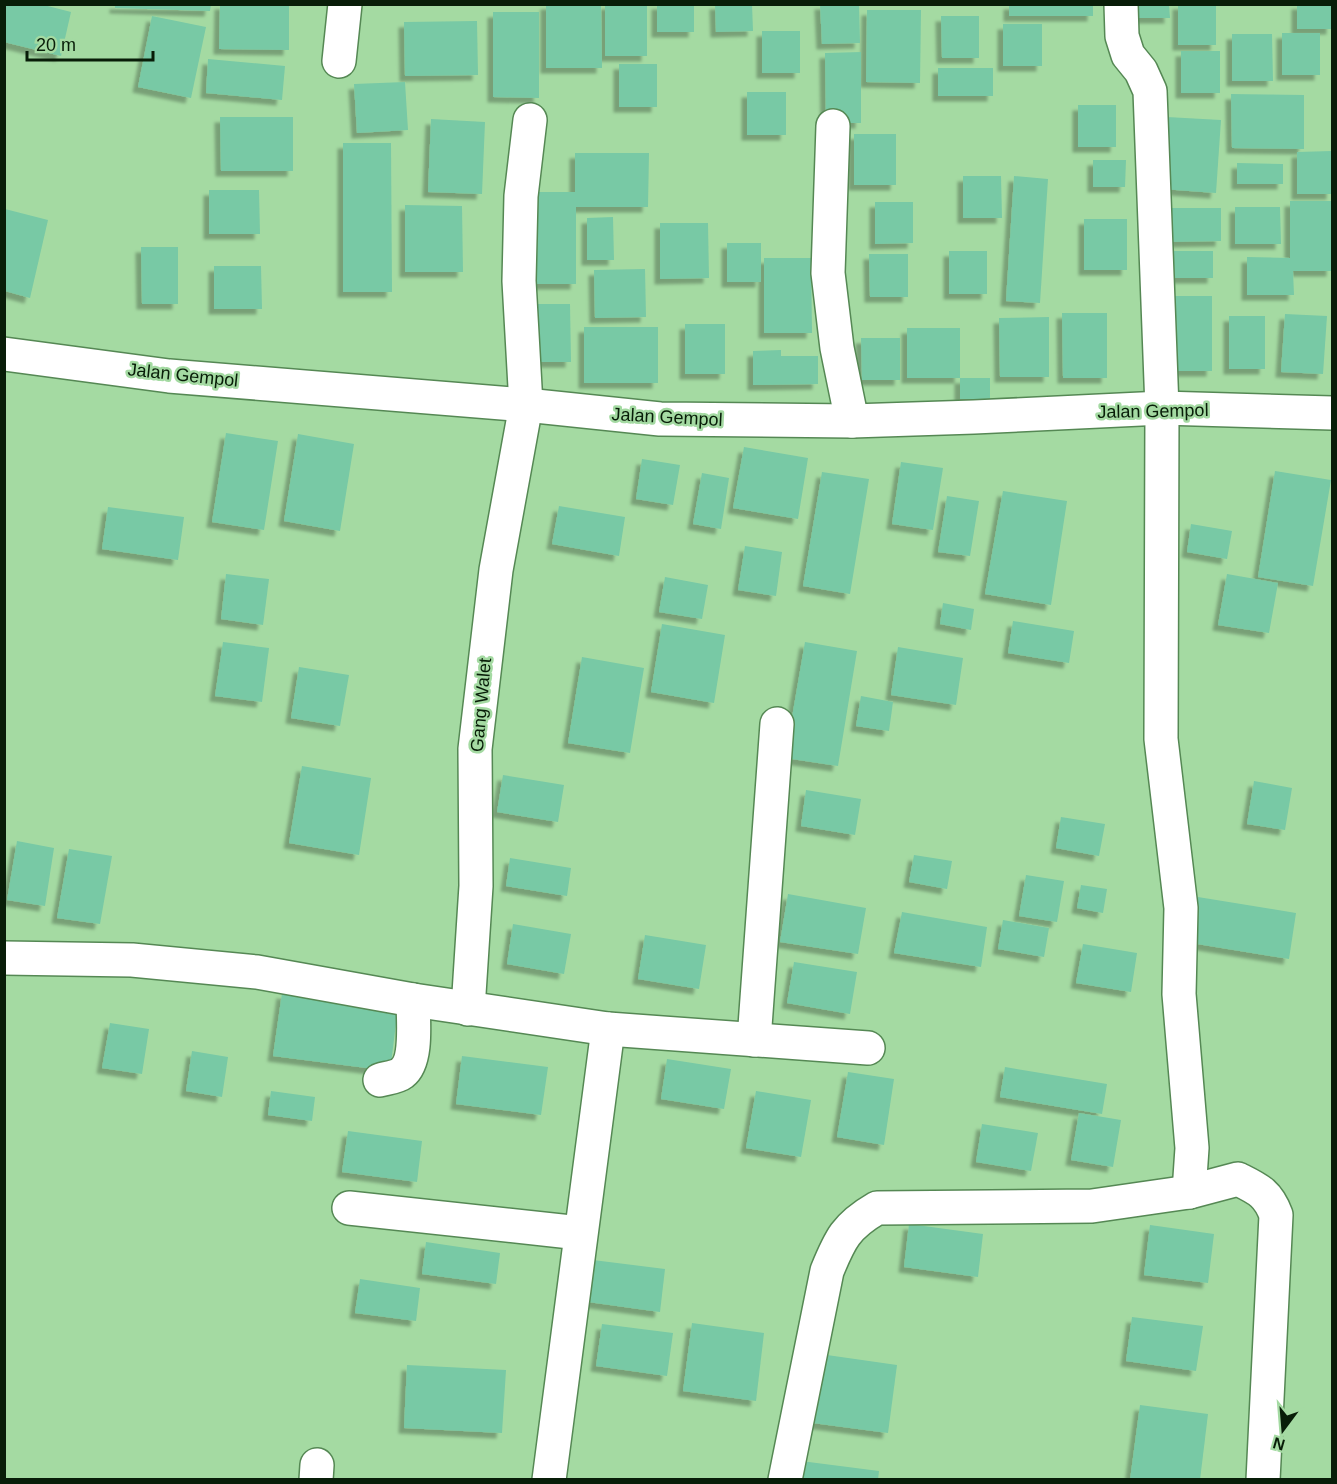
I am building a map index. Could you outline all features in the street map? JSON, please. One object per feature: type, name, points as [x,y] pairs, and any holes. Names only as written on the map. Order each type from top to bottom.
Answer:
[{"type":"street","points":[[339,61],[345,4]]},
{"type":"street","points":[[1121,4],[1122,36],[1128,55],[1141,71],[1150,91],[1162,408],[1161,739],[1181,908],[1179,994],[1192,1148],[1190,1192]]},
{"type":"street","name":"Gang Walet","points":[[468,1009],[476,886],[475,749],[496,570],[526,405],[519,281],[521,196],[530,120]]},
{"type":"street","points":[[833,126],[828,273],[837,348],[852,421]]},
{"type":"street","name":"Jalan Gempol","points":[[4,354],[169,376],[526,405],[660,419],[852,421],[1162,408],[1332,413]]},
{"type":"street","points":[[754,1040],[777,724]]},
{"type":"street","points":[[4,958],[132,960],[257,972],[468,1009],[608,1029],[868,1048]]},
{"type":"street","points":[[380,1080],[401,1074],[413,1054],[413,1000]]},
{"type":"street","points":[[549,1479],[608,1029]]},
{"type":"street","points":[[785,1479],[827,1271],[840,1240],[858,1220],[877,1208],[1092,1206],[1190,1192],[1238,1179],[1270,1198],[1276,1215],[1263,1479]]},
{"type":"street","points":[[349,1208],[580,1233]]},
{"type":"building","points":[[4,4],[40,4],[71,12],[61,56],[4,42]]},
{"type":"building","points":[[115,4],[211,4],[210,11],[115,8]]},
{"type":"building","points":[[220,4],[289,4],[289,50],[219,49]]},
{"type":"building","points":[[546,4],[601,4],[602,68],[546,68]]},
{"type":"building","points":[[605,4],[647,4],[647,56],[605,56]]},
{"type":"building","points":[[657,4],[694,4],[694,32],[657,32]]},
{"type":"building","points":[[715,4],[752,4],[753,31],[716,32]]},
{"type":"building","points":[[820,4],[859,4],[860,43],[822,44]]},
{"type":"building","points":[[1009,4],[1093,4],[1093,16],[1009,16]]},
{"type":"building","points":[[1130,4],[1169,4],[1170,18],[1130,18]]},
{"type":"building","points":[[1178,4],[1216,4],[1216,45],[1178,45]]},
{"type":"building","points":[[1297,4],[1332,4],[1332,29],[1297,29]]},
{"type":"building","points":[[867,10],[921,10],[920,83],[866,82]]},
{"type":"building","points":[[493,12],[539,12],[539,98],[493,97]]},
{"type":"building","points":[[152,16],[206,27],[191,98],[138,87]]},
{"type":"building","points":[[941,16],[979,16],[979,58],[942,58]]},
{"type":"building","points":[[477,21],[478,75],[405,76],[404,22]]},
{"type":"building","points":[[1003,24],[1042,24],[1042,66],[1003,66]]},
{"type":"building","points":[[762,31],[800,31],[800,73],[762,73]]},
{"type":"building","points":[[1282,33],[1320,33],[1320,75],[1282,75]]},
{"type":"building","points":[[1232,34],[1272,34],[1273,81],[1232,81]]},
{"type":"building","points":[[1181,51],[1220,51],[1220,93],[1181,93]]},
{"type":"building","points":[[861,52],[861,123],[826,123],[825,53]]},
{"type":"building","points":[[208,59],[285,66],[282,100],[206,93]]},
{"type":"building","points":[[619,64],[657,64],[657,107],[619,107]]},
{"type":"building","points":[[938,68],[993,68],[993,96],[938,96]]},
{"type":"building","points":[[405,82],[408,130],[357,133],[354,84]]},
{"type":"building","points":[[747,92],[786,92],[786,135],[747,135]]},
{"type":"building","points":[[1231,94],[1304,95],[1304,149],[1232,148]]},
{"type":"building","points":[[1078,105],[1116,105],[1116,147],[1078,147]]},
{"type":"building","points":[[220,117],[293,117],[293,171],[221,171]]},
{"type":"building","points":[[1167,117],[1221,120],[1216,193],[1162,189]]},
{"type":"building","points":[[431,119],[485,122],[482,194],[428,192]]},
{"type":"building","points":[[854,134],[896,134],[896,185],[854,185]]},
{"type":"building","points":[[343,143],[391,143],[392,292],[343,292]]},
{"type":"building","points":[[1332,151],[1332,194],[1297,194],[1297,152]]},
{"type":"building","points":[[575,153],[649,153],[648,207],[576,207],[576,284],[527,284],[527,192],[575,192]]},
{"type":"building","points":[[1093,160],[1126,160],[1125,187],[1093,187]]},
{"type":"building","points":[[1237,163],[1283,164],[1283,184],[1237,184]]},
{"type":"building","points":[[963,176],[1001,176],[1002,218],[963,218]]},
{"type":"building","points":[[1014,176],[1048,179],[1040,303],[1006,301]]},
{"type":"building","points":[[209,190],[259,190],[260,234],[209,234]]},
{"type":"building","points":[[1290,201],[1332,201],[1332,271],[1293,271],[1294,295],[1247,295],[1247,257],[1290,258]]},
{"type":"building","points":[[875,202],[913,202],[913,243],[875,244]]},
{"type":"building","points":[[405,205],[462,206],[463,272],[405,272]]},
{"type":"building","points":[[1235,207],[1280,207],[1281,244],[1235,244]]},
{"type":"building","points":[[1167,208],[1221,208],[1221,241],[1166,242]]},
{"type":"building","points":[[5,209],[48,220],[30,298],[5,291]]},
{"type":"building","points":[[613,217],[614,260],[587,260],[587,218]]},
{"type":"building","points":[[1084,219],[1127,219],[1127,270],[1084,270]]},
{"type":"building","points":[[660,223],[708,223],[709,278],[660,279]]},
{"type":"building","points":[[727,243],[761,243],[761,282],[727,282]]},
{"type":"building","points":[[141,247],[178,247],[178,304],[142,304]]},
{"type":"building","points":[[949,251],[987,251],[987,294],[949,294]]},
{"type":"building","points":[[1165,251],[1213,251],[1213,278],[1165,278]]},
{"type":"building","points":[[869,254],[908,254],[908,297],[870,297]]},
{"type":"building","points":[[764,258],[811,258],[812,333],[764,333]]},
{"type":"building","points":[[214,266],[261,266],[262,309],[214,309]]},
{"type":"building","points":[[645,269],[646,317],[595,318],[594,270]]},
{"type":"building","points":[[1164,296],[1212,296],[1212,371],[1164,371]]},
{"type":"building","points":[[524,304],[570,304],[571,362],[525,362]]},
{"type":"building","points":[[1062,313],[1107,313],[1107,378],[1063,378]]},
{"type":"building","points":[[1285,314],[1327,316],[1323,374],[1281,372]]},
{"type":"building","points":[[1229,316],[1265,316],[1265,369],[1229,369]]},
{"type":"building","points":[[1049,317],[1049,377],[1000,377],[999,318]]},
{"type":"building","points":[[685,324],[725,324],[725,374],[685,374]]},
{"type":"building","points":[[584,327],[658,327],[658,383],[584,383]]},
{"type":"building","points":[[907,328],[960,328],[960,378],[907,378]]},
{"type":"building","points":[[861,338],[900,338],[900,380],[862,380]]},
{"type":"building","points":[[781,350],[781,356],[818,356],[818,384],[753,385],[753,351]]},
{"type":"building","points":[[960,378],[990,378],[990,399],[960,399]]},
{"type":"building","points":[[226,433],[278,441],[264,530],[212,522]]},
{"type":"building","points":[[298,434],[354,444],[340,531],[284,521]]},
{"type":"building","points":[[744,447],[808,458],[798,519],[733,508]]},
{"type":"building","points":[[642,459],[680,465],[673,505],[636,499]]},
{"type":"building","points":[[901,462],[943,468],[933,530],[892,524]]},
{"type":"building","points":[[1275,471],[1331,480],[1313,586],[1258,577]]},
{"type":"building","points":[[822,472],[869,479],[850,594],[803,586]]},
{"type":"building","points":[[702,473],[729,478],[721,529],[693,524]]},
{"type":"building","points":[[1003,491],[1067,501],[1051,605],[985,594]]},
{"type":"building","points":[[947,496],[979,501],[970,556],[938,552]]},
{"type":"building","points":[[559,506],[625,517],[619,556],[552,544]]},
{"type":"building","points":[[108,507],[184,517],[178,560],[102,549]]},
{"type":"building","points":[[1191,524],[1232,531],[1227,559],[1187,552]]},
{"type":"building","points":[[745,546],[782,552],[776,596],[738,590]]},
{"type":"building","points":[[226,574],[269,579],[263,625],[221,619]]},
{"type":"building","points":[[1227,574],[1278,583],[1269,633],[1218,625]]},
{"type":"building","points":[[665,577],[708,585],[702,619],[659,612]]},
{"type":"building","points":[[943,603],[974,609],[971,630],[940,624]]},
{"type":"building","points":[[1013,621],[1074,631],[1069,663],[1008,653]]},
{"type":"building","points":[[662,624],[725,635],[714,703],[651,692]]},
{"type":"building","points":[[223,642],[269,648],[262,702],[215,696]]},
{"type":"building","points":[[805,642],[857,651],[838,766],[785,758]]},
{"type":"building","points":[[898,647],[963,658],[956,705],[891,695]]},
{"type":"building","points":[[582,657],[644,668],[630,753],[568,743]]},
{"type":"building","points":[[299,667],[349,675],[340,726],[291,718]]},
{"type":"building","points":[[861,696],[893,702],[889,731],[856,726]]},
{"type":"building","points":[[302,766],[371,778],[359,855],[289,843]]},
{"type":"building","points":[[503,775],[564,785],[558,822],[497,812]]},
{"type":"building","points":[[1254,781],[1292,788],[1285,830],[1247,824]]},
{"type":"building","points":[[806,790],[861,799],[855,835],[801,826]]},
{"type":"building","points":[[1061,817],[1105,824],[1099,856],[1056,848]]},
{"type":"building","points":[[17,841],[54,848],[45,906],[7,900]]},
{"type":"building","points":[[69,849],[112,856],[100,924],[57,918]]},
{"type":"building","points":[[914,855],[952,861],[947,889],[909,882]]},
{"type":"building","points":[[510,858],[571,868],[567,896],[506,886]]},
{"type":"building","points":[[1026,875],[1064,881],[1057,922],[1019,916]]},
{"type":"building","points":[[1081,885],[1107,889],[1103,913],[1077,908]]},
{"type":"building","points":[[788,894],[866,908],[858,954],[780,942]]},
{"type":"building","points":[[1198,897],[1296,913],[1289,959],[1191,943]]},
{"type":"building","points":[[902,912],[987,927],[981,967],[894,953]]},
{"type":"building","points":[[1003,920],[1049,928],[1044,957],[998,949]]},
{"type":"building","points":[[513,924],[571,934],[564,974],[507,964]]},
{"type":"building","points":[[645,935],[706,945],[699,989],[638,979]]},
{"type":"building","points":[[1083,944],[1137,953],[1131,992],[1076,983]]},
{"type":"building","points":[[794,962],[857,972],[850,1014],[787,1003]]},
{"type":"building","points":[[282,993],[398,1008],[390,1071],[273,1056]]},
{"type":"building","points":[[110,1023],[149,1029],[142,1074],[102,1068]]},
{"type":"building","points":[[192,1051],[228,1057],[222,1097],[186,1091]]},
{"type":"building","points":[[462,1056],[548,1067],[541,1115],[456,1104]]},
{"type":"building","points":[[667,1059],[731,1069],[724,1109],[661,1099]]},
{"type":"building","points":[[1005,1067],[1107,1084],[1102,1114],[1000,1097]]},
{"type":"building","points":[[848,1072],[894,1079],[884,1145],[837,1137]]},
{"type":"building","points":[[271,1091],[315,1097],[312,1121],[268,1115]]},
{"type":"building","points":[[756,1091],[811,1100],[801,1157],[746,1148]]},
{"type":"building","points":[[1079,1113],[1121,1120],[1113,1167],[1071,1160]]},
{"type":"building","points":[[982,1124],[1038,1133],[1031,1171],[976,1162]]},
{"type":"building","points":[[348,1131],[422,1141],[417,1182],[342,1172]]},
{"type":"building","points":[[909,1224],[983,1234],[978,1277],[904,1267]]},
{"type":"building","points":[[1150,1225],[1214,1234],[1208,1283],[1144,1275]]},
{"type":"building","points":[[426,1242],[500,1253],[496,1284],[422,1274]]},
{"type":"building","points":[[593,1260],[665,1269],[660,1312],[588,1302]]},
{"type":"building","points":[[360,1279],[420,1288],[416,1321],[355,1313]]},
{"type":"building","points":[[1132,1317],[1203,1326],[1196,1371],[1126,1361]]},
{"type":"building","points":[[692,1323],[764,1333],[756,1401],[683,1391]]},
{"type":"building","points":[[602,1324],[673,1333],[667,1376],[596,1366]]},
{"type":"building","points":[[813,1353],[897,1365],[888,1433],[805,1422]]},
{"type":"building","points":[[407,1365],[506,1370],[502,1433],[404,1428]]},
{"type":"building","points":[[1140,1405],[1208,1414],[1200,1480],[1130,1480]]},
{"type":"building","points":[[801,1461],[879,1471],[878,1480],[798,1480]]}]
